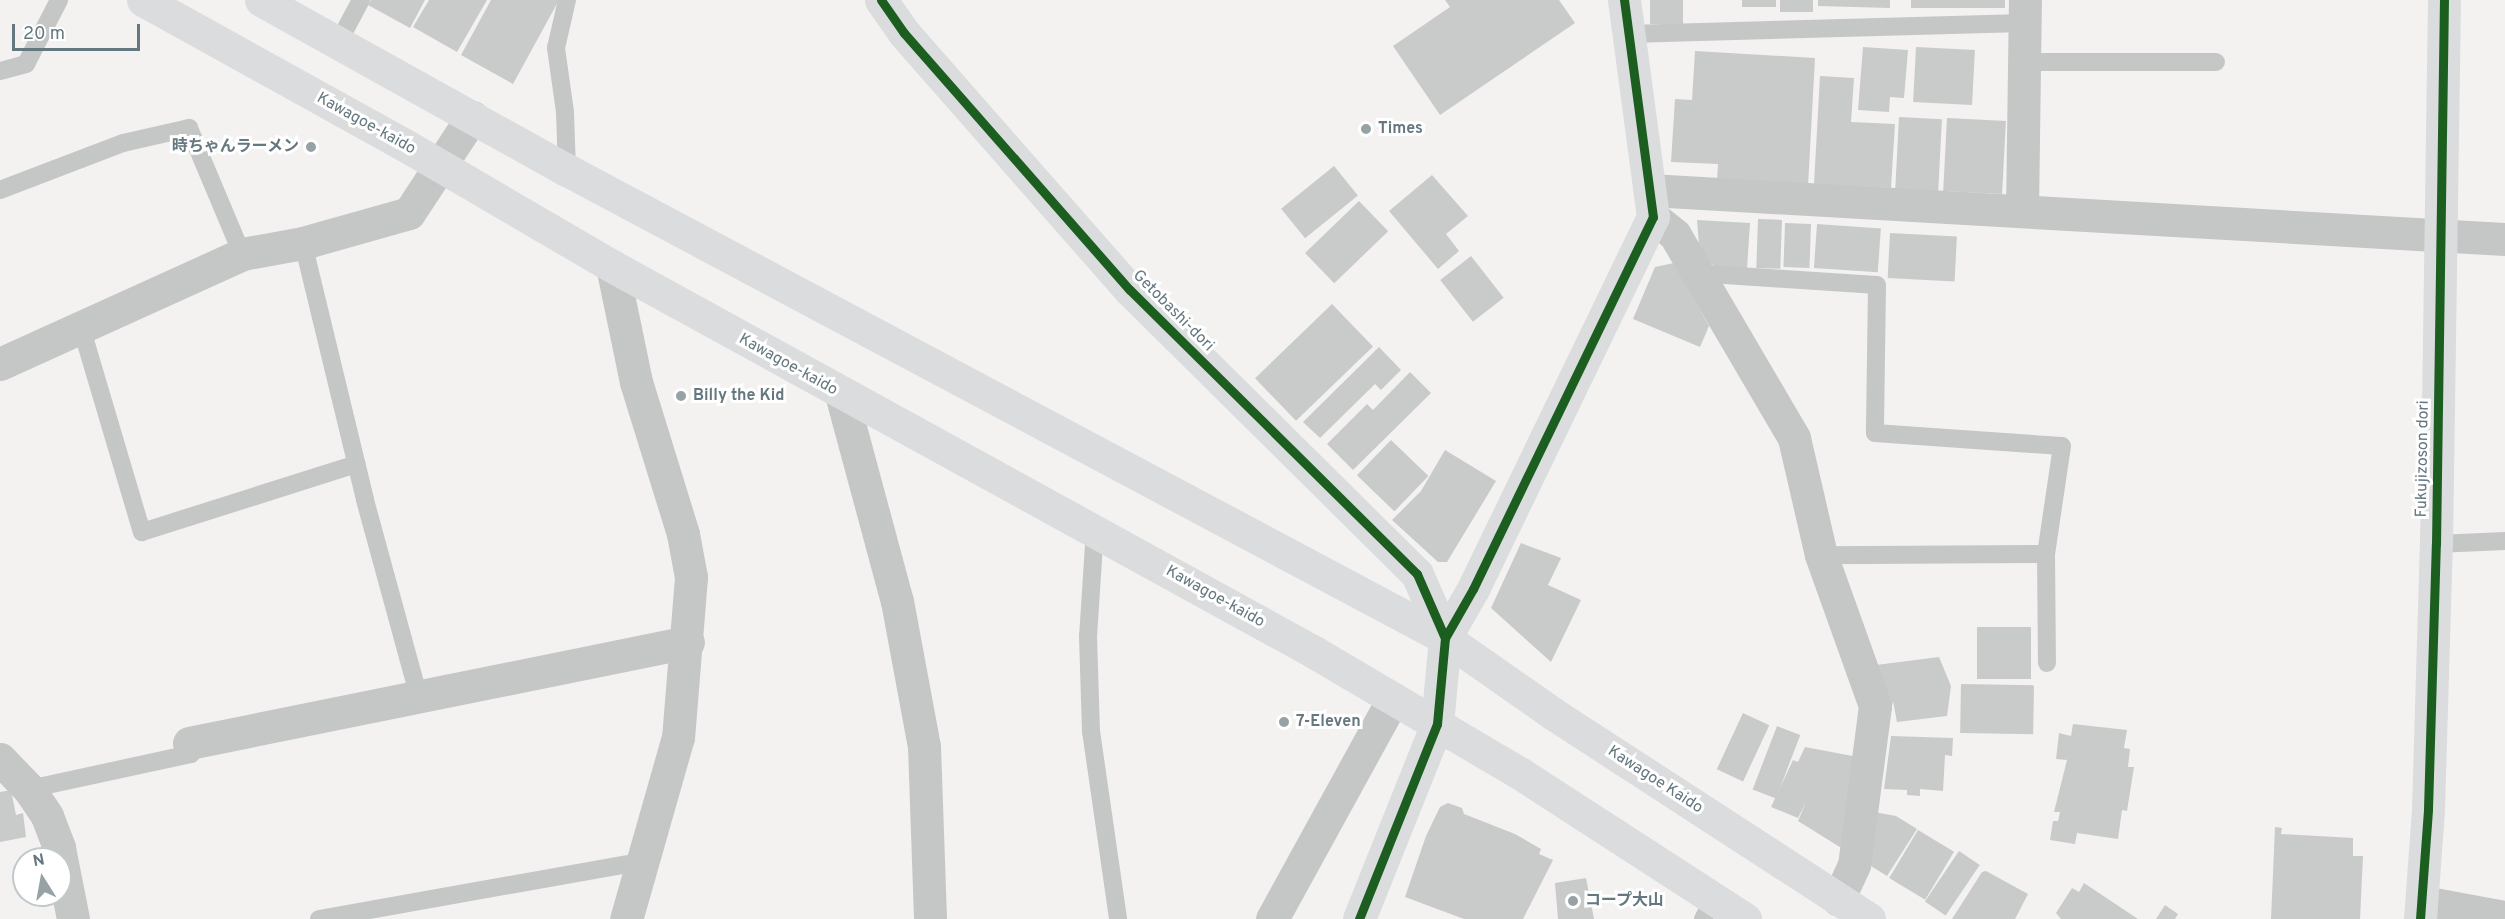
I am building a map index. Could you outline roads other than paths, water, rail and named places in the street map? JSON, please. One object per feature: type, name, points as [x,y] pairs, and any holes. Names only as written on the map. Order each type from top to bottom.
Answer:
[{"type":"main road","name":"Kawagoe-kaido","points":[[143,0],[841,394],[1095,529],[1437,724]]},
{"type":"main road","points":[[261,0],[567,170],[1445,638]]},
{"type":"main road","name":"Getobashi-dori","points":[[881,0],[904,33],[1130,290],[1417,574],[1445,638]]},
{"type":"main road","points":[[1359,919],[1437,724],[1445,638],[1473,589],[1651,203],[1624,0]]},
{"type":"main road","name":"Fukujizoson dori","points":[[2421,911],[2436,544],[2444,0]]},
{"type":"main road","name":"Kawagoe Kaido","points":[[1445,638],[1552,713],[1869,919]]},
{"type":"main road","points":[[1437,724],[1708,909],[1745,919]]},
{"type":"street","points":[[2022,211],[2025,12]]},
{"type":"street","points":[[0,364],[82,330],[242,254],[303,243],[409,213],[472,117]]},
{"type":"street","points":[[1651,203],[2022,211],[2505,239]]},
{"type":"street","points":[[1651,203],[1675,235],[1695,273],[1794,438],[1821,555],[1875,706],[1854,865],[1838,899]]},
{"type":"street","points":[[612,266],[636,382],[682,534],[691,576],[688,642],[678,737],[626,919]]},
{"type":"street","points":[[841,394],[897,601],[924,746],[930,919]]},
{"type":"street","points":[[189,743],[688,642]]},
{"type":"street","points":[[1272,919],[1393,699]]},
{"type":"street","points":[[0,759],[28,789],[47,816],[60,848],[73,919]]},
{"type":"street","points":[[2421,911],[2505,917]]},
{"type":"lane","points":[[0,71],[26,64],[59,0]]},
{"type":"lane","points":[[338,43],[361,0]]},
{"type":"lane","points":[[567,0],[556,48],[565,112],[567,170]]},
{"type":"lane","points":[[1629,34],[2025,12]]},
{"type":"lane","points":[[2024,62],[2216,62]]},
{"type":"lane","points":[[0,190],[123,142],[189,128],[242,254]]},
{"type":"lane","points":[[303,243],[356,464],[419,697]]},
{"type":"lane","points":[[1695,273],[1877,285],[1875,433],[2062,446],[2046,554],[2047,663]]},
{"type":"lane","points":[[82,330],[142,532],[356,464]]},
{"type":"lane","points":[[1095,529],[1088,636],[1091,730],[1118,919]]},
{"type":"lane","points":[[2436,544],[2505,541]]},
{"type":"lane","points":[[1821,555],[2046,554]]},
{"type":"lane","points":[[28,789],[191,754],[189,743]]},
{"type":"lane","points":[[319,919],[643,861]]},
{"type":"place","name":"Times","points":[[1366,129]]},
{"type":"place","name":"時ちゃんラーメン","points":[[311,147]]},
{"type":"place","name":"Billy the Kid","points":[[681,396]]},
{"type":"place","name":"7-Eleven","points":[[1284,722]]},
{"type":"place","name":"コープ大山","points":[[1573,901]]}]
